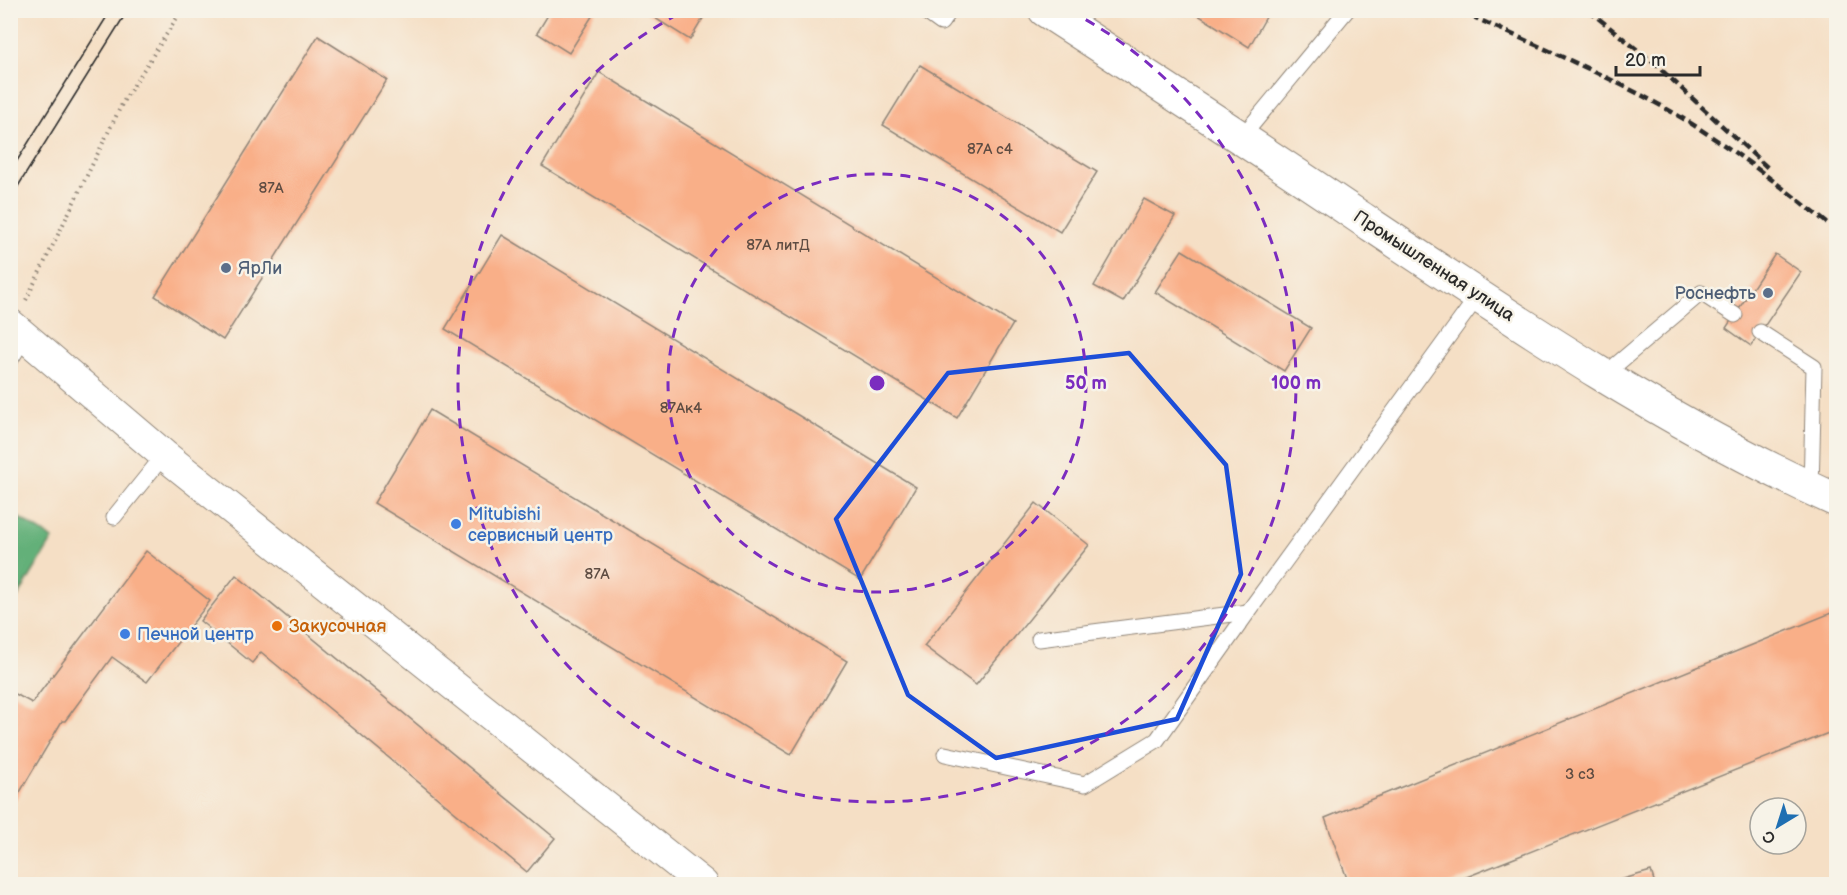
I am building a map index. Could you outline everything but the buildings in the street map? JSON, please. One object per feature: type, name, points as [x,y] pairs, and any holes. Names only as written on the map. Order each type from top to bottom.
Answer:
[{"type":"street","name":"Промышленная улица","points":[[1045,10],[1478,297],[1604,375],[1737,452],[1824,494]]},
{"type":"street","points":[[16,329],[164,455],[703,885]]},
{"type":"lane","points":[[922,10],[941,22],[951,10]]},
{"type":"lane","points":[[1241,138],[1347,10]]},
{"type":"lane","points":[[1604,375],[1701,293],[1735,315]]},
{"type":"lane","points":[[945,754],[1085,784],[1157,740],[1478,297]]},
{"type":"lane","points":[[10,361],[16,329]]},
{"type":"lane","points":[[1761,332],[1814,367],[1824,494]]},
{"type":"lane","points":[[114,518],[164,455]]},
{"type":"lane","points":[[1039,639],[1248,612]]},
{"type":"path","points":[[16,329],[123,102],[182,10]]},
{"type":"highlighted area","points":[[1129,353],[1226,465],[1241,574],[1177,719],[996,758],[908,695],[836,519],[948,373]]},
{"type":"green space","points":[[11,513],[53,539],[11,608]]},
{"type":"tram line","points":[[10,172],[111,10]]},
{"type":"tram line","points":[[10,199],[128,10]]},
{"type":"railway","points":[[1458,10],[1593,71],[1672,112],[1732,151],[1827,223]]},
{"type":"railway","points":[[1588,10],[1655,64],[1768,168]]},
{"type":"place","name":"ЯрЛи","points":[[226,268]]},
{"type":"place","name":"Роснефть","points":[[1768,293]]},
{"type":"place","name":"Mitubishi сервисный центр","points":[[456,524]]},
{"type":"place","name":"Закусочная","points":[[277,626]]},
{"type":"place","name":"Печной центр","points":[[125,634]]}]
